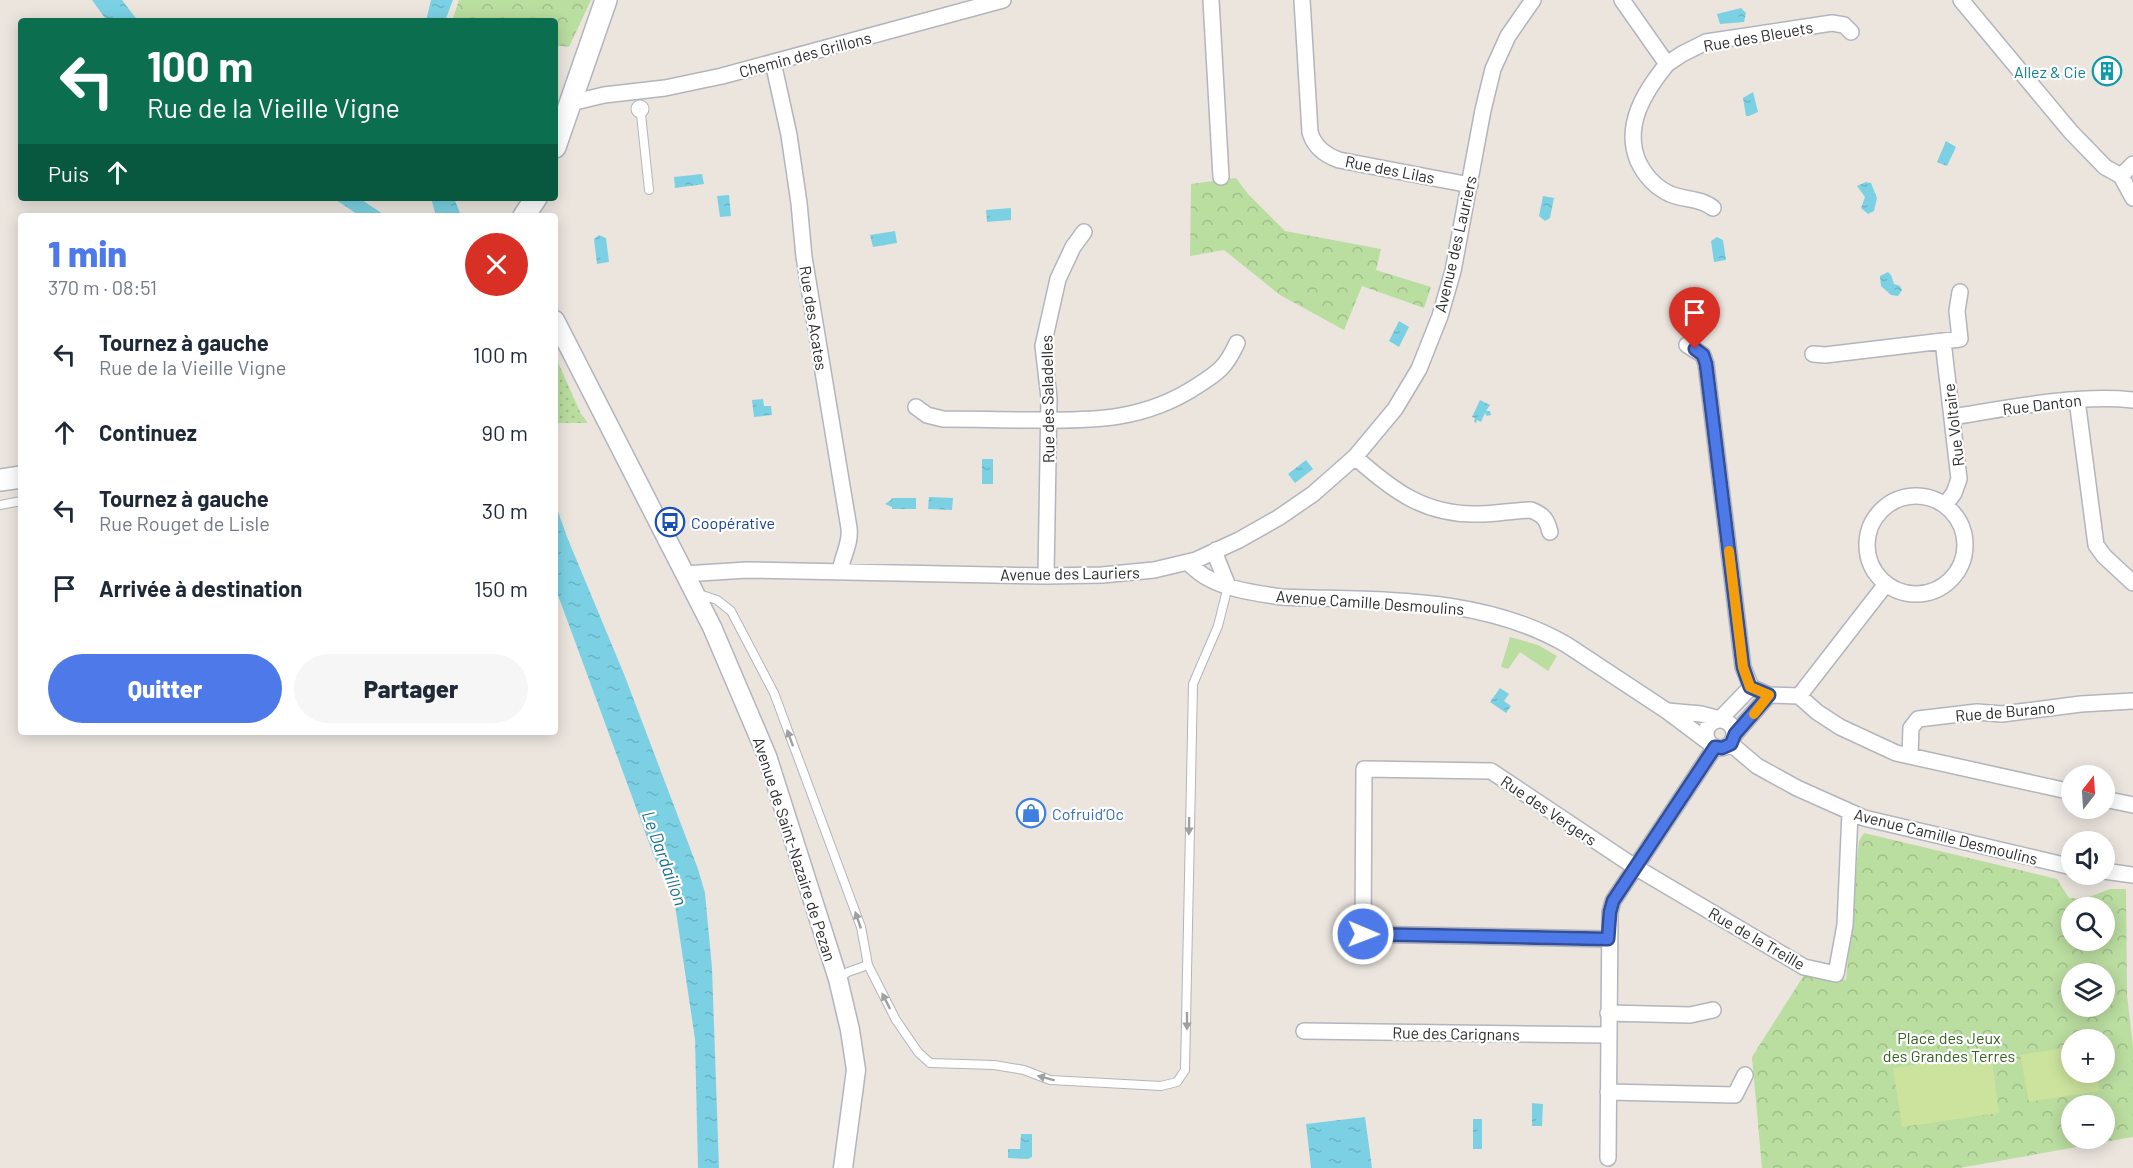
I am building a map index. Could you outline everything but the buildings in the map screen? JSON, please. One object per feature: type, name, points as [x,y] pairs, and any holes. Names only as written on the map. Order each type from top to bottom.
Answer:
[{"type":"main road","points":[[558,139],[606,0]]},
{"type":"main road","points":[[0,480],[18,477]]},
{"type":"street","name":"Chemin des Grillons","points":[[572,103],[604,95],[639,98],[664,88],[710,79],[1002,0]]},
{"type":"street","points":[[1211,0],[1221,177]]},
{"type":"street","name":"Rue des Lilas","points":[[1302,0],[1309,124],[1311,137],[1321,150],[1339,160],[1470,185]]},
{"type":"street","name":"Avenue des Lauriers","points":[[684,574],[747,570],[1046,576],[1154,570],[1187,562],[1216,550],[1278,518],[1313,494],[1355,457],[1395,409],[1419,369],[1440,316],[1453,271],[1483,110],[1493,69],[1508,36],[1533,0]]},
{"type":"street","points":[[1622,0],[1667,64]]},
{"type":"street","points":[[1961,0],[2071,132],[2105,167],[2121,176],[2133,198]]},
{"type":"street","name":"Rue des Bleuets","points":[[1713,208],[1700,201],[1679,198],[1656,186],[1647,177],[1636,155],[1633,135],[1637,114],[1646,92],[1667,64],[1694,48],[1719,39],[1832,23],[1844,25],[1851,32]]},
{"type":"street","name":"Rue des Acates","points":[[773,62],[789,135],[804,257],[850,538],[840,572]]},
{"type":"street","points":[[582,74],[604,95]]},
{"type":"street","points":[[2121,176],[2133,164]]},
{"type":"street","name":"Rue des Saladelles","points":[[1046,576],[1049,398],[1043,346],[1061,271],[1073,247],[1084,232]]},
{"type":"street","points":[[1813,354],[1825,355],[1960,339],[1956,311],[1960,292]]},
{"type":"street","name":"Avenue de Saint-Nazaire de Pezan","points":[[558,327],[712,627],[767,756],[838,979],[850,1030],[856,1070],[843,1168]]},
{"type":"street","name":"Rue Voltaire","points":[[1943,341],[1959,479],[1954,493],[1945,505]]},
{"type":"street","points":[[916,407],[927,415],[943,419],[1049,420],[1096,420],[1152,409],[1179,397],[1221,370],[1231,357],[1237,343]]},
{"type":"street","points":[[1687,345],[1703,355],[1706,364],[1743,667],[1750,687],[1769,695],[1799,696],[1817,712],[1840,727],[1896,753],[2061,790]]},
{"type":"street","name":"Rue Danton","points":[[1952,417],[2077,400],[2105,398],[2133,400]]},
{"type":"street","points":[[2077,400],[2096,545],[2104,556],[2133,583]]},
{"type":"street","points":[[1355,457],[1396,492],[1429,507],[1464,514],[1531,510],[1541,513],[1546,519],[1550,532]]},
{"type":"street","points":[[1911,495],[1930,497],[1945,505],[1959,520],[1965,540],[1963,559],[1955,575],[1939,589],[1918,594],[1896,590],[1886,584],[1871,566],[1866,544],[1872,521],[1879,511],[1889,503],[1911,495]]},
{"type":"street","points":[[1216,550],[1227,586]]},
{"type":"street","name":"Avenue Camille Desmoulins","points":[[1187,562],[1206,577],[1227,586],[1281,597],[1430,603],[1466,607],[1551,635],[1667,711],[1711,744]]},
{"type":"street","points":[[1799,696],[1886,584]]},
{"type":"street","points":[[1711,744],[1706,730],[1709,724],[1720,719],[1750,687]]},
{"type":"street","points":[[1711,744],[1722,748],[1733,739],[1769,695]]},
{"type":"street","name":"Rue de Burano","points":[[1910,756],[1911,728],[1918,719],[1977,712],[2002,714],[2133,700]]},
{"type":"street","name":"Avenue Camille Desmoulins","points":[[1667,711],[1701,714],[1720,719]]},
{"type":"street","points":[[1720,719],[1731,724],[1733,739]]},
{"type":"street","name":"Avenue Camille Desmoulins","points":[[1733,739],[1756,766],[1851,813],[2061,864]]},
{"type":"street","points":[[1608,1158],[1610,912],[1613,901],[1711,744]]},
{"type":"street","name":"Rue des Vergers","points":[[1608,939],[1363,934],[1364,769],[1491,771],[1635,867]]},
{"type":"street","points":[[2115,801],[2133,805]]},
{"type":"street","name":"Rue de la Treille","points":[[1635,867],[1804,967],[1836,974],[1845,925],[1851,813]]},
{"type":"street","points":[[2115,873],[2133,875]]},
{"type":"street","points":[[1608,1013],[1690,1015],[1713,1010]]},
{"type":"street","name":"Rue des Carignans","points":[[1304,1031],[1608,1035]]},
{"type":"street","points":[[1608,1092],[1735,1095],[1745,1075]]},
{"type":"lane","points":[[639,98],[636,110],[641,114],[649,190]]},
{"type":"lane","points":[[0,505],[18,502]]},
{"type":"lane","points":[[693,592],[717,600],[731,611],[774,693],[861,927],[868,965],[896,1020],[918,1052],[930,1063],[994,1065],[1024,1070],[1050,1080],[1161,1086],[1177,1082],[1185,1070],[1193,684],[1218,627],[1227,586]]},
{"type":"lane","points":[[838,979],[848,972],[868,965]]},
{"type":"green space","points":[[459,0],[591,0],[569,47],[558,45],[558,18],[453,18]]},
{"type":"green space","points":[[1236,178],[1248,194],[1285,231],[1381,249],[1376,270],[1431,287],[1424,308],[1362,286],[1344,330],[1280,295],[1224,250],[1190,256],[1191,184]]},
{"type":"green space","points":[[558,363],[581,414],[588,423],[558,423]]},
{"type":"green space","points":[[1510,637],[1538,645],[1557,656],[1548,671],[1520,652],[1508,669],[1501,667]]},
{"type":"green space","name":"Place des Jeux des Grandes Terres","points":[[1864,833],[2057,879],[2068,897],[2061,897],[2061,951],[2115,951],[2115,897],[2089,897],[2110,889],[2126,889],[2127,995],[2133,1047],[2133,1137],[2115,1140],[2115,1095],[2061,1095],[2061,1149],[2066,1149],[1959,1168],[1762,1168],[1752,1057],[1806,972],[1846,980],[1859,841]]},
{"type":"green space","points":[[2061,1049],[2061,1083],[2098,1083],[2099,1091],[2061,1095],[2061,1097],[2029,1102],[2020,1055]]},
{"type":"green space","points":[[1991,1054],[1999,1113],[1902,1127],[1893,1068]]},
{"type":"water","points":[[92,0],[122,0],[136,18],[105,18]]},
{"type":"water","points":[[431,0],[453,0],[446,18],[427,18]]},
{"type":"water","points":[[1741,8],[1746,13],[1744,22],[1720,24],[1717,14]]},
{"type":"water","points":[[1753,92],[1758,112],[1746,116],[1743,98]]},
{"type":"water","points":[[1946,141],[1956,147],[1947,166],[1937,162]]},
{"type":"water","points":[[702,174],[704,184],[675,188],[674,177]]},
{"type":"water","points":[[1866,182],[1871,183],[1877,198],[1874,211],[1868,214],[1861,208],[1865,197],[1857,186]]},
{"type":"water","points":[[729,195],[731,216],[720,217],[717,196]]},
{"type":"water","points":[[1543,196],[1554,198],[1550,218],[1545,221],[1539,216]]},
{"type":"water","points":[[338,201],[364,201],[382,213],[356,213]]},
{"type":"water","points":[[432,201],[455,201],[460,213],[435,213]]},
{"type":"water","points":[[1011,208],[1011,220],[987,222],[986,210]]},
{"type":"water","points":[[895,231],[897,243],[873,247],[870,235]]},
{"type":"water","points":[[599,235],[606,238],[609,262],[597,264],[594,239]]},
{"type":"water","points":[[1717,237],[1723,240],[1726,260],[1714,262],[1711,241]]},
{"type":"water","points":[[1888,272],[1894,284],[1900,286],[1902,290],[1898,296],[1891,295],[1881,286],[1880,276]]},
{"type":"water","points":[[1399,321],[1409,327],[1399,347],[1389,341]]},
{"type":"water","points":[[763,399],[764,406],[771,406],[772,415],[754,417],[752,400]]},
{"type":"water","points":[[1480,400],[1490,405],[1486,411],[1490,411],[1491,415],[1487,416],[1485,413],[1481,422],[1477,420],[1476,423],[1475,418],[1472,417]]},
{"type":"water","points":[[982,459],[993,459],[993,484],[982,484]]},
{"type":"water","points":[[1306,460],[1313,469],[1295,483],[1288,474]]},
{"type":"water","points":[[929,497],[953,498],[952,510],[928,509]]},
{"type":"water","points":[[892,498],[916,498],[916,509],[892,509],[885,504]]},
{"type":"water","name":"Le Dardaillon","points":[[558,512],[624,674],[705,893],[712,968],[719,1168],[698,1168],[695,1039],[675,905],[652,851],[558,595]]},
{"type":"water","points":[[1500,688],[1509,694],[1504,701],[1511,706],[1506,713],[1490,702]]},
{"type":"water","points":[[1532,1103],[1543,1104],[1542,1126],[1532,1126]]},
{"type":"water","points":[[1365,1117],[1372,1168],[1311,1168],[1306,1124]]},
{"type":"water","points":[[1473,1119],[1482,1119],[1482,1149],[1473,1149]]},
{"type":"water","points":[[1021,1134],[1032,1134],[1032,1157],[1028,1159],[1008,1158],[1008,1149],[1020,1149]]},
{"type":"slow traffic","points":[[1729,551],[1743,667],[1750,687],[1769,695],[1754,714]]},
{"type":"place","name":"Allez & Cie","points":[[2107,71]]},
{"type":"place","name":"Coopérative","points":[[670,522]]},
{"type":"place","name":"Cofruid’Oc","points":[[1031,813]]},
{"type":"route","points":[[1363,934],[1608,939],[1613,901],[1635,867],[1715,747],[1722,748],[1731,744],[1735,734],[1769,695],[1750,687],[1743,667],[1706,364],[1703,355],[1695,349]]}]
